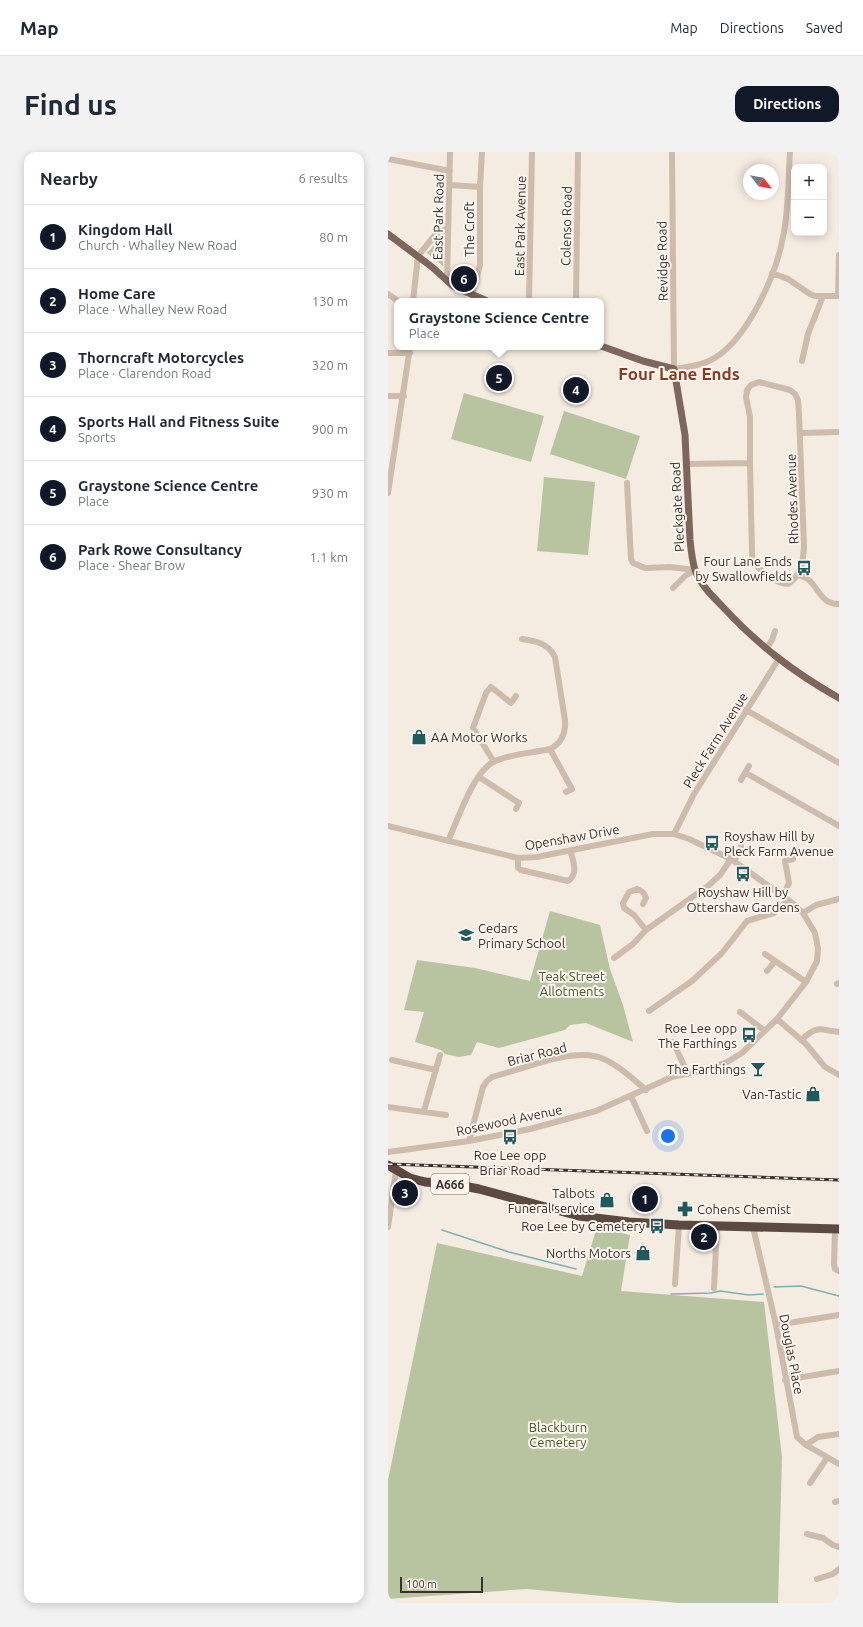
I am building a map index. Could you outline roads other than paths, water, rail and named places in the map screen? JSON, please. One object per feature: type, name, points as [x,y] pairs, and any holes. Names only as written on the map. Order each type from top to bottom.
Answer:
[{"type":"highway","name":"A666","points":[[388,1164],[410,1178],[425,1182],[453,1184],[479,1189],[579,1216],[629,1222],[679,1225],[837,1229]]},
{"type":"main road","points":[[388,234],[432,267],[459,290],[480,298]]},
{"type":"main road","points":[[604,347],[643,361],[674,369]]},
{"type":"main road","name":"Pleckgate Road","points":[[674,369],[685,435],[690,540],[695,570],[709,593],[738,623],[778,660],[839,698]]},
{"type":"street","name":"East Park Road","points":[[447,281],[450,152]]},
{"type":"street","name":"The Croft","points":[[472,295],[480,265],[480,186],[482,152]]},
{"type":"street","name":"East Park Avenue","points":[[530,298],[532,152]]},
{"type":"street","name":"Colenso Road","points":[[576,298],[578,152]]},
{"type":"street","name":"Revidge Road","points":[[672,152],[674,369]]},
{"type":"street","points":[[674,369],[708,362],[729,348],[748,323],[761,299],[772,273],[783,236],[790,152]]},
{"type":"street","points":[[388,160],[450,171]]},
{"type":"street","points":[[450,185],[480,186]]},
{"type":"street","points":[[413,298],[418,256],[435,235],[448,228]]},
{"type":"street","points":[[772,273],[788,279],[807,293],[823,296],[838,295],[839,255]]},
{"type":"street","points":[[802,361],[808,334],[823,296]]},
{"type":"street","points":[[388,353],[410,350],[388,493]]},
{"type":"street","name":"Rhodes Avenue","points":[[759,382],[786,388],[795,394],[798,400],[801,433],[804,547],[803,561],[799,575],[788,584],[782,584],[759,568],[753,561],[750,463],[750,417],[746,397],[747,390],[751,385],[759,382]]},
{"type":"street","points":[[388,396],[404,396]]},
{"type":"street","points":[[801,433],[839,432]]},
{"type":"street","points":[[687,464],[750,463]]},
{"type":"street","points":[[627,483],[631,559],[633,563],[644,568],[695,570]]},
{"type":"street","points":[[673,588],[689,572],[695,570]]},
{"type":"street","points":[[799,575],[811,582],[828,601],[839,604]]},
{"type":"street","points":[[766,649],[772,640],[775,631]]},
{"type":"street","points":[[448,841],[471,789],[487,766],[502,758],[550,749],[557,746],[563,738],[566,728],[556,657],[551,649],[542,643],[522,639]]},
{"type":"street","name":"Pleck Farm Avenue","points":[[674,834],[694,794],[778,660]]},
{"type":"street","points":[[494,762],[473,728],[486,693],[491,687],[511,702],[516,696]]},
{"type":"street","points":[[746,710],[839,763]]},
{"type":"street","points":[[550,749],[572,789],[566,792]]},
{"type":"street","points":[[741,780],[750,766]]},
{"type":"street","points":[[746,773],[839,826]]},
{"type":"street","points":[[479,777],[519,804],[516,809]]},
{"type":"street","name":"Openshaw Drive","points":[[388,826],[518,858],[537,857],[653,834],[674,834],[699,843],[733,860],[786,898],[803,913],[815,933],[818,948],[817,961],[806,982]]},
{"type":"street","points":[[614,958],[633,944],[646,930],[708,886],[720,875],[741,848],[741,842],[738,840]]},
{"type":"street","points":[[518,858],[518,868],[521,870],[568,881],[572,878],[574,871],[570,850]]},
{"type":"street","points":[[649,1012],[692,981],[722,953],[747,920],[763,917],[774,912],[786,898],[789,883],[785,862],[793,859]]},
{"type":"street","points":[[643,904],[646,898],[642,891],[637,889],[629,892],[623,903],[624,908],[634,914],[646,930]]},
{"type":"street","points":[[803,913],[816,905],[839,899]]},
{"type":"street","points":[[764,954],[806,982]]},
{"type":"street","points":[[767,971],[775,961]]},
{"type":"street","name":"Rosewood Avenue","points":[[388,1152],[469,1141],[530,1129],[596,1111],[646,1090],[672,1077],[688,1074],[720,1064],[742,1053],[766,1031],[806,982]]},
{"type":"street","points":[[740,1012],[766,1031]]},
{"type":"street","points":[[777,1019],[801,1040],[825,1067],[839,1075]]},
{"type":"street","points":[[801,1040],[809,1033],[817,1029],[823,1028],[839,1032]]},
{"type":"street","points":[[673,1042],[688,1074]]},
{"type":"street","points":[[424,1112],[440,1055]]},
{"type":"street","name":"Briar Road","points":[[469,1141],[483,1088],[487,1080],[492,1077],[560,1058],[581,1055],[595,1056],[619,1068],[646,1090]]},
{"type":"street","points":[[392,1060],[436,1070]]},
{"type":"street","points":[[631,1096],[647,1131]]},
{"type":"street","points":[[388,1107],[446,1115]]},
{"type":"street","points":[[388,1227],[396,1170]]},
{"type":"street","points":[[675,1284],[679,1225]]},
{"type":"street","points":[[714,1288],[717,1226]]},
{"type":"street","name":"Douglas Place","points":[[753,1227],[776,1325],[785,1380],[797,1437],[806,1445],[839,1464]]},
{"type":"street","points":[[837,1229],[834,1264],[837,1270]]},
{"type":"street","points":[[776,1325],[839,1315]]},
{"type":"street","points":[[785,1380],[839,1371]]},
{"type":"street","points":[[806,1445],[818,1437],[839,1434]]},
{"type":"street","points":[[810,1483],[827,1458]]},
{"type":"street","points":[[807,1534],[823,1538],[839,1547]]},
{"type":"street","points":[[817,1579],[832,1574],[839,1569]]},
{"type":"waterway","points":[[442,1230],[509,1252],[576,1269]]},
{"type":"waterway","points":[[774,1287],[801,1286],[839,1296]]},
{"type":"waterway","points":[[671,1294],[711,1293],[720,1291],[749,1295],[763,1294]]},
{"type":"railway","points":[[388,1164],[839,1180]]},
{"type":"place","name":"Park Rowe Consultancy","points":[[464,279]]},
{"type":"place","name":"Graystone Science Centre","points":[[499,378]]},
{"type":"place","name":"Sports Hall and Fitness Suite","points":[[576,390]]},
{"type":"place","name":"Four Lane Ends by Swallowfields","points":[[804,568]]},
{"type":"place","name":"AA Motor Works","points":[[419,737]]},
{"type":"place","name":"Royshaw Hill by Pleck Farm Avenue","points":[[712,843]]},
{"type":"place","name":"Royshaw Hill by Ottershaw Gardens","points":[[743,874]]},
{"type":"place","name":"Cedars Primary School","points":[[466,935]]},
{"type":"place","name":"Roe Lee opp The Farthings","points":[[749,1035]]},
{"type":"place","name":"The Farthings","points":[[758,1069]]},
{"type":"place","name":"Van-Tastic","points":[[813,1094]]},
{"type":"place","name":"Roe Lee opp Briar Road","points":[[510,1137]]},
{"type":"place","name":"Thorncraft Motorcycles","points":[[405,1193]]},
{"type":"place","name":"Kingdom Hall","points":[[645,1199]]},
{"type":"place","name":"Talbots Funeral service","points":[[607,1200]]},
{"type":"place","name":"Cohens Chemist","points":[[685,1209]]},
{"type":"place","name":"Roe Lee by Cemetery","points":[[657,1226]]},
{"type":"place","name":"Home Care","points":[[704,1237]]},
{"type":"place","name":"Norths Motors","points":[[643,1253]]},
{"type":"district","name":"Four Lane Ends","points":[[679,373]]},
{"type":"park label","name":"Teak Street Allotments","points":[[572,984]]},
{"type":"park label","name":"Blackburn Cemetery","points":[[558,1434]]}]
